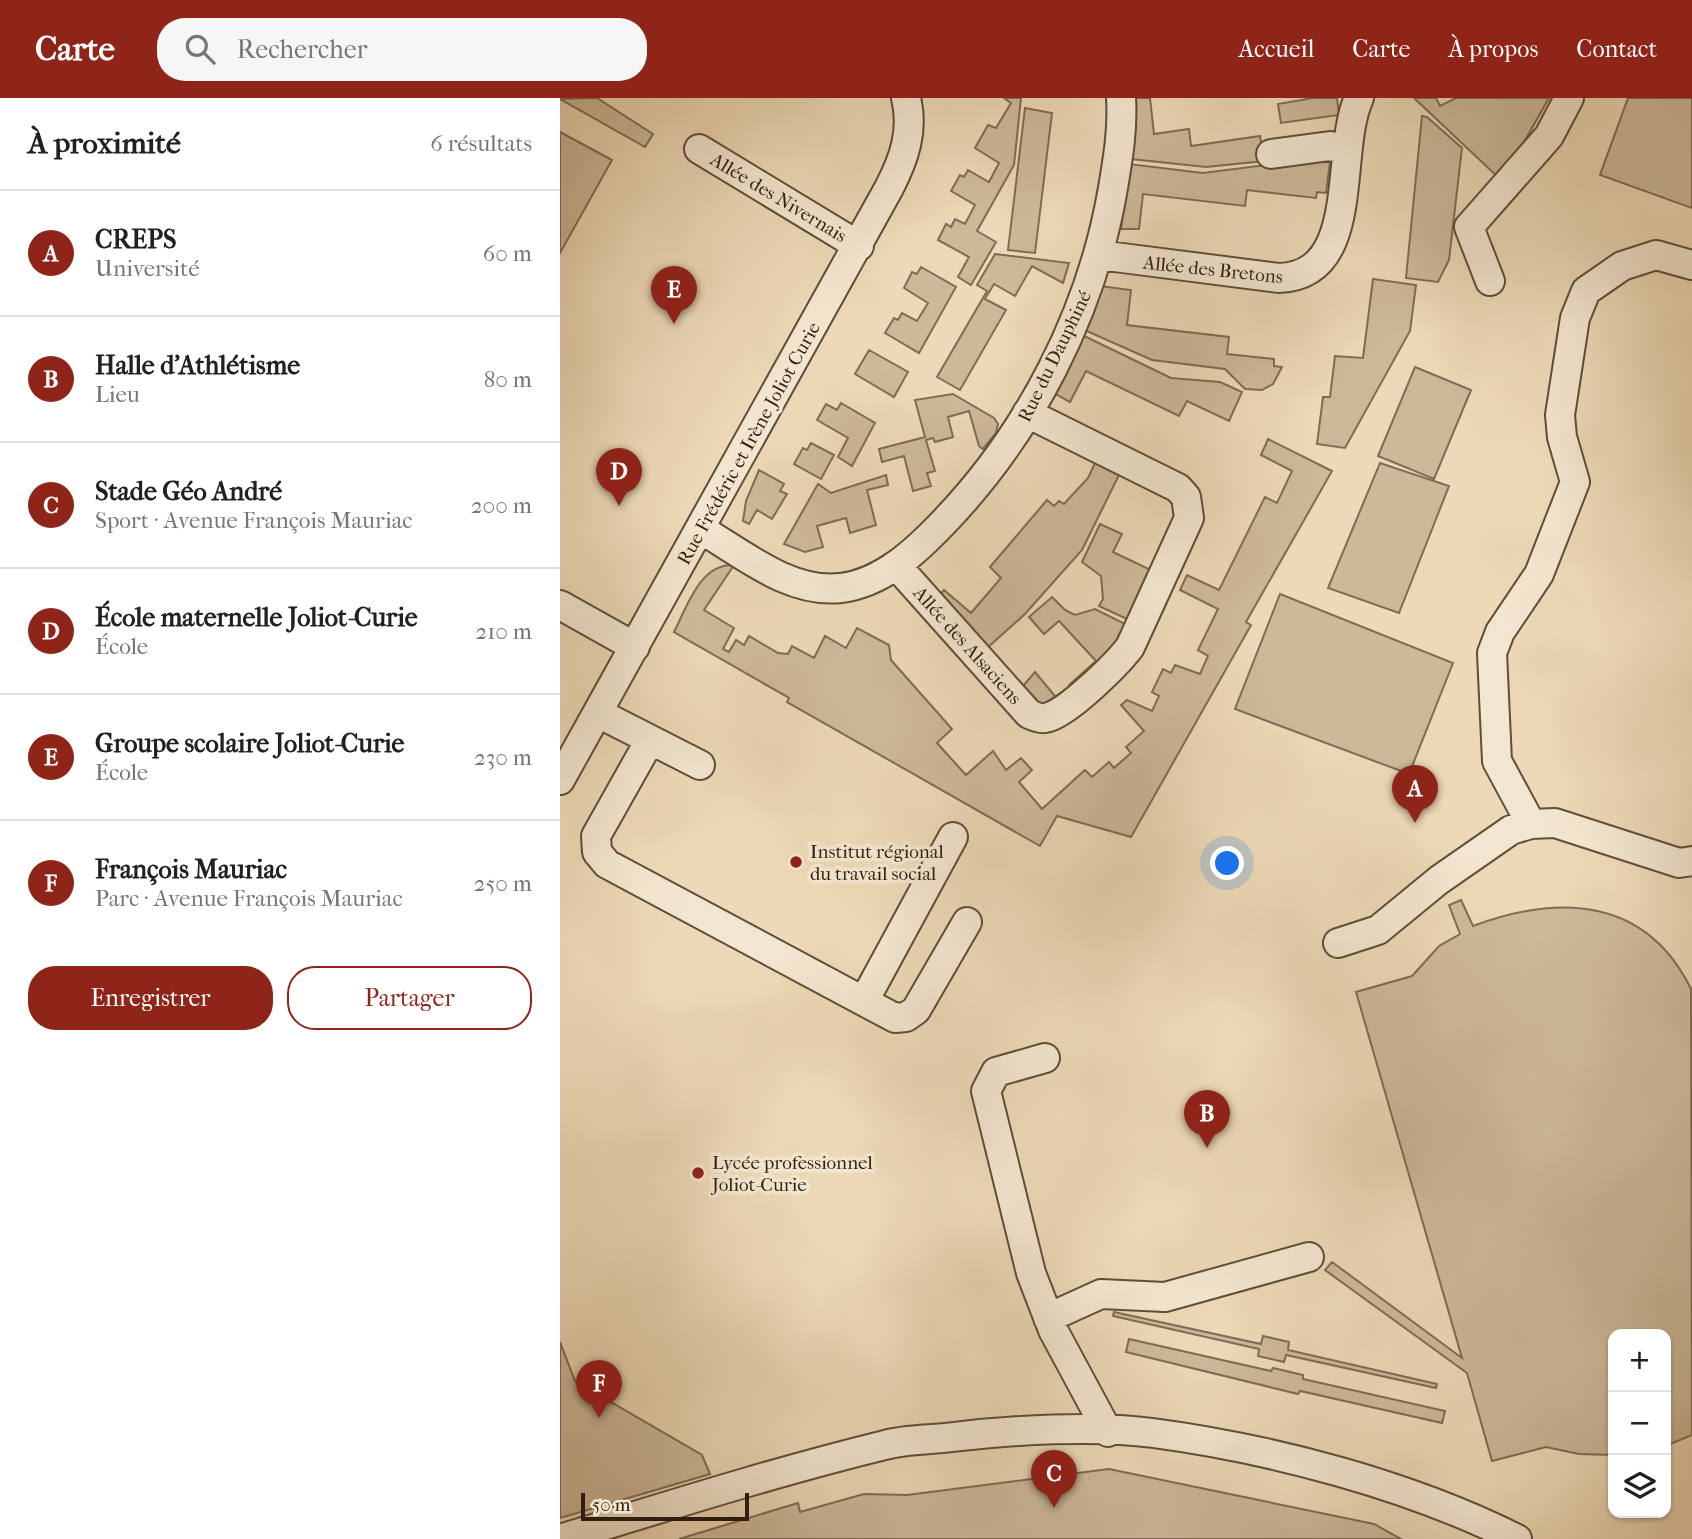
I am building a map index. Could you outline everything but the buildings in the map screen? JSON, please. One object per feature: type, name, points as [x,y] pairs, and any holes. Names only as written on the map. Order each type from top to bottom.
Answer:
[{"type":"street","name":"Rue Frédéric et Irène Joliot Curie","points":[[560,780],[702,530],[901,166],[910,123],[906,98]]},
{"type":"street","name":"Rue du Dauphiné","points":[[702,530],[789,580],[815,588],[855,586],[882,575],[931,536],[999,458],[1027,413],[1065,340],[1099,255],[1119,155],[1118,98]]},
{"type":"street","name":"Allée des Bretons","points":[[1099,255],[1292,278],[1315,267],[1332,245],[1347,149],[1359,98]]},
{"type":"street","points":[[1490,281],[1469,227],[1549,136],[1569,98]]},
{"type":"street","points":[[1271,154],[1331,146],[1347,149]]},
{"type":"street","name":"Allée des Nivernais","points":[[699,149],[859,246]]},
{"type":"street","points":[[1531,824],[1497,761],[1492,653],[1500,632],[1539,574],[1575,482],[1562,437],[1560,415],[1575,318],[1586,291],[1622,266],[1656,255],[1692,265]]},
{"type":"street","name":"Allée des Alsaciens","points":[[896,565],[1029,714],[1038,718],[1055,715],[1110,669],[1130,647],[1189,518],[1189,508],[1178,488],[1027,413]]},
{"type":"street","points":[[560,605],[635,647]]},
{"type":"street","points":[[597,713],[700,765]]},
{"type":"street","points":[[650,740],[596,836],[597,852],[607,864],[895,1018],[906,1017],[916,1010],[967,922]]},
{"type":"street","points":[[1338,943],[1378,930],[1439,880],[1511,830],[1531,824],[1555,823],[1679,863],[1692,861]]},
{"type":"street","points":[[864,1001],[953,836]]},
{"type":"street","points":[[1045,1058],[996,1072],[986,1091],[1031,1273],[1048,1318],[1108,1432]]},
{"type":"street","points":[[1048,1318],[1101,1294],[1165,1297],[1309,1257]]},
{"type":"street","points":[[560,1539],[714,1491],[885,1445],[982,1434],[1108,1432],[1151,1433],[1295,1459],[1455,1510],[1517,1539]]},
{"type":"shaded area","points":[[597,98],[653,134],[645,147],[560,99]]},
{"type":"shaded area","points":[[1004,98],[1021,98],[1014,165],[977,231],[996,242],[971,285],[958,277],[969,257],[938,240],[946,224],[951,227],[955,219],[965,224],[975,205],[951,191],[960,175],[964,177],[968,170],[989,182],[999,163],[975,148],[988,125],[996,128],[1011,103]]},
{"type":"shaded area","points":[[1136,98],[1150,98],[1154,134],[1189,129],[1191,146],[1260,136],[1264,161],[1206,167],[1131,159],[1133,106]]},
{"type":"shaded area","points":[[1313,98],[1337,98],[1339,115],[1281,123],[1278,104]]},
{"type":"shaded area","points":[[1414,98],[1436,98],[1440,106],[1456,98],[1549,98],[1502,181]]},
{"type":"shaded area","points":[[1628,98],[1692,98],[1692,208],[1600,175]]},
{"type":"shaded area","points":[[1025,108],[1052,113],[1035,253],[1008,250]]},
{"type":"shaded area","points":[[1422,116],[1427,117],[1462,148],[1449,260],[1438,282],[1406,278]]},
{"type":"shaded area","points":[[560,132],[612,160],[560,253]]},
{"type":"shaded area","points":[[1297,161],[1330,162],[1326,193],[1317,192],[1316,198],[1247,190],[1245,206],[1143,194],[1139,229],[1121,229],[1129,164],[1203,173]]},
{"type":"shaded area","points":[[995,254],[1069,263],[1063,283],[1032,266],[1015,296],[994,284],[985,299],[1006,310],[960,390],[937,377],[987,291],[977,285]]},
{"type":"shaded area","points":[[921,267],[956,287],[919,353],[885,333],[894,318],[898,320],[902,313],[917,321],[928,303],[904,288],[912,272],[917,274]]},
{"type":"shaded area","points":[[1373,279],[1416,285],[1410,331],[1345,448],[1317,444],[1323,397],[1330,397],[1335,356],[1363,358]]},
{"type":"shaded area","points":[[1100,286],[1131,290],[1127,325],[1229,337],[1227,354],[1274,359],[1274,366],[1282,367],[1273,384],[1262,390],[1245,389],[1225,369],[1152,360],[1082,329]]},
{"type":"shaded area","points":[[1080,334],[1171,378],[1220,382],[1242,392],[1229,421],[1187,401],[1179,416],[1086,371],[1070,402],[1054,393]]},
{"type":"shaded area","points":[[869,350],[908,372],[894,397],[855,374]]},
{"type":"shaded area","points":[[1415,367],[1471,390],[1434,479],[1378,456]]},
{"type":"shaded area","points":[[953,394],[994,418],[998,424],[996,433],[983,449],[979,446],[969,411],[948,417],[953,437],[935,442],[933,438],[926,440],[935,471],[927,473],[931,486],[913,491],[904,456],[882,462],[879,449],[925,437],[915,400]]},
{"type":"shaded area","points":[[841,403],[875,423],[852,466],[838,457],[848,438],[817,420],[826,404],[837,410]]},
{"type":"shaded area","points":[[1268,439],[1332,471],[1246,622],[1251,625],[1131,837],[1057,816],[1040,846],[787,702],[789,698],[674,632],[696,588],[704,579],[722,566],[734,565],[704,610],[734,628],[723,649],[729,652],[736,640],[744,645],[749,636],[778,653],[788,654],[792,646],[814,658],[825,636],[846,648],[857,628],[889,645],[891,660],[952,729],[937,743],[966,775],[993,751],[1006,770],[1021,758],[1032,770],[1019,782],[1042,809],[1085,770],[1092,777],[1109,762],[1114,768],[1131,753],[1126,747],[1144,731],[1121,705],[1127,700],[1152,711],[1159,696],[1152,692],[1163,669],[1171,673],[1175,665],[1200,674],[1208,656],[1198,650],[1218,609],[1180,590],[1187,575],[1219,590],[1265,497],[1277,503],[1292,471],[1261,455]]},
{"type":"shaded area","points":[[811,443],[834,455],[821,479],[794,464],[803,448],[807,450]]},
{"type":"shaded area","points":[[1095,463],[1119,475],[1082,550],[1025,614],[987,648],[940,595],[944,590],[971,613],[1001,578],[990,567],[1047,500],[1054,506],[1059,501],[1064,504],[1088,478]]},
{"type":"shaded area","points":[[1380,463],[1449,486],[1399,613],[1328,588]]},
{"type":"shaded area","points":[[759,470],[784,484],[780,491],[787,494],[772,519],[757,510],[749,524],[743,521],[746,501]]},
{"type":"shaded area","points":[[886,475],[888,485],[867,490],[876,525],[850,533],[846,518],[817,526],[823,547],[805,552],[784,544],[818,484],[831,493]]},
{"type":"shaded area","points":[[1100,524],[1122,534],[1113,552],[1155,572],[1131,621],[1099,606],[1103,599],[1101,576],[1082,562]]},
{"type":"shaded area","points":[[1280,594],[1453,663],[1409,774],[1235,709]]},
{"type":"shaded area","points":[[1052,597],[1065,610],[1075,615],[1095,609],[1129,626],[1120,644],[1073,689],[1069,685],[1096,661],[1059,621],[1044,634],[1029,617]]},
{"type":"shaded area","points":[[1035,672],[1059,701],[1042,709],[1022,687]]},
{"type":"shaded area","points":[[1461,900],[1473,926],[1537,909],[1597,911],[1625,920],[1650,936],[1672,959],[1691,989],[1692,1435],[1671,1444],[1671,1329],[1608,1329],[1608,1455],[1579,1454],[1546,1447],[1492,1461],[1467,1373],[1325,1270],[1332,1262],[1462,1358],[1356,992],[1412,976],[1439,946],[1460,934],[1449,905]]},
{"type":"shaded area","points":[[1114,1312],[1261,1344],[1263,1336],[1289,1342],[1288,1350],[1437,1384],[1436,1388],[1286,1355],[1284,1362],[1258,1356],[1259,1349],[1113,1316]]},
{"type":"shaded area","points":[[1129,1339],[1271,1371],[1273,1368],[1303,1375],[1303,1379],[1445,1411],[1442,1423],[1300,1391],[1298,1394],[1126,1352]]},
{"type":"shaded area","points":[[560,1342],[575,1381],[702,1455],[710,1474],[560,1518]]},
{"type":"shaded area","points":[[1109,1469],[1374,1524],[1401,1539],[679,1539],[798,1503],[800,1512],[864,1494],[907,1495]]},
{"type":"place","name":"Groupe scolaire Joliot-Curie","points":[[674,324]]},
{"type":"place","name":"École maternelle Joliot-Curie","points":[[619,506]]},
{"type":"place","name":"CREPS","points":[[1415,823]]},
{"type":"place","name":"Institut régional du travail social","points":[[796,862]]},
{"type":"place","name":"Halle d'Athlétisme","points":[[1207,1148]]},
{"type":"place","name":"Lycée professionnel Joliot-Curie","points":[[698,1173]]},
{"type":"place","name":"François Mauriac","points":[[599,1418]]},
{"type":"place","name":"Stade Géo André","points":[[1054,1508]]}]
